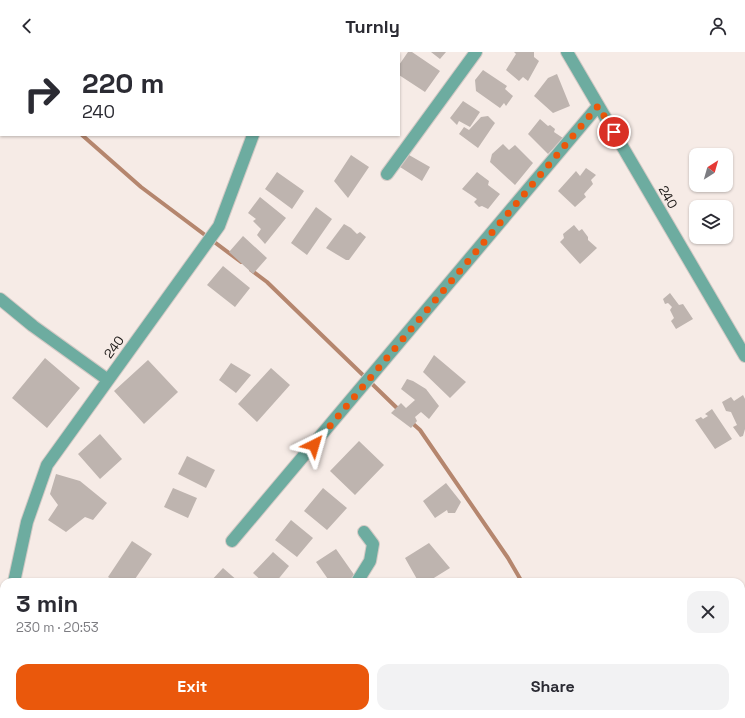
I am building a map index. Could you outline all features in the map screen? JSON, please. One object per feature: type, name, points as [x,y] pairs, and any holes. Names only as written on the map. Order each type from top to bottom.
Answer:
[{"type":"street","points":[[387,174],[476,52]]},
{"type":"street","name":"240","points":[[567,52],[745,356]]},
{"type":"street","points":[[232,541],[598,106]]},
{"type":"street","name":"240","points":[[15,578],[27,522],[47,465],[219,226],[253,136]]},
{"type":"street","points":[[0,300],[33,326],[108,380]]},
{"type":"street","points":[[359,578],[370,561],[373,544],[364,532]]},
{"type":"building","points":[[408,52],[412,52],[440,71],[425,92],[400,76],[400,64]]},
{"type":"building","points":[[431,52],[446,52],[440,59]]},
{"type":"building","points":[[514,52],[534,52],[534,57],[539,61],[528,81],[523,77],[519,81],[506,70],[516,54]]},
{"type":"building","points":[[483,70],[507,86],[505,89],[513,96],[506,106],[504,103],[500,108],[476,91],[475,80]]},
{"type":"building","points":[[557,74],[570,106],[553,113],[534,96],[548,78]]},
{"type":"building","points":[[463,101],[480,112],[470,127],[459,121],[457,125],[450,118]]},
{"type":"building","points":[[488,116],[495,123],[478,148],[459,134],[464,127],[469,130],[481,117]]},
{"type":"building","points":[[540,119],[548,126],[550,125],[555,129],[554,132],[563,138],[548,154],[528,134]]},
{"type":"building","points":[[503,144],[509,150],[515,145],[533,163],[515,185],[490,162],[492,154]]},
{"type":"building","points":[[351,155],[369,167],[348,198],[334,181]]},
{"type":"building","points":[[409,155],[430,167],[422,181],[400,167]]},
{"type":"building","points":[[586,168],[596,175],[591,180],[593,184],[584,194],[586,197],[575,207],[558,191],[576,171],[580,176]]},
{"type":"building","points":[[277,172],[304,191],[292,209],[265,189]]},
{"type":"building","points":[[477,172],[489,181],[488,185],[500,194],[488,209],[482,206],[479,207],[474,202],[477,199],[462,189]]},
{"type":"building","points":[[260,197],[286,218],[265,244],[257,235],[261,229],[253,221],[256,219],[248,213]]},
{"type":"building","points":[[316,207],[332,219],[307,255],[291,243]]},
{"type":"building","points":[[344,224],[357,234],[360,232],[366,237],[349,260],[346,260],[326,248]]},
{"type":"building","points":[[574,225],[579,231],[582,229],[588,237],[588,240],[597,248],[580,264],[560,242],[564,238],[563,234]]},
{"type":"building","points":[[243,236],[267,258],[253,274],[229,252]]},
{"type":"building","points":[[223,266],[250,288],[235,307],[207,285]]},
{"type":"building","points":[[670,293],[679,305],[683,304],[693,319],[676,329],[671,321],[674,318],[670,310],[672,307],[668,303],[665,304],[663,299]]},
{"type":"building","points":[[434,355],[466,382],[450,398],[423,372]]},
{"type":"building","points":[[45,358],[80,388],[47,428],[12,398]]},
{"type":"building","points":[[148,360],[178,392],[144,424],[114,391]]},
{"type":"building","points":[[231,363],[251,375],[236,393],[219,380]]},
{"type":"building","points":[[271,368],[290,385],[257,422],[238,404]]},
{"type":"building","points":[[407,379],[426,389],[439,406],[429,419],[421,412],[415,417],[417,421],[411,428],[391,413],[401,403],[406,408],[415,400],[401,389]]},
{"type":"building","points":[[743,395],[745,399],[745,429],[743,436],[740,437],[733,427],[737,425],[731,412],[726,411],[722,402],[731,397],[734,401]]},
{"type":"building","points":[[712,409],[732,439],[715,449],[695,420],[701,417],[703,419],[708,416],[705,414]]},
{"type":"building","points":[[100,434],[122,459],[100,479],[78,454]]},
{"type":"building","points":[[359,441],[384,465],[355,495],[330,471]]},
{"type":"building","points":[[187,456],[215,470],[206,488],[178,474]]},
{"type":"building","points":[[56,474],[80,481],[107,503],[93,520],[85,517],[66,532],[48,520],[58,505],[50,494]]},
{"type":"building","points":[[446,483],[461,502],[455,513],[448,513],[447,510],[435,518],[423,501]]},
{"type":"building","points":[[173,488],[197,498],[188,518],[164,507]]},
{"type":"building","points":[[323,488],[347,508],[327,530],[304,511]]},
{"type":"building","points":[[291,520],[313,538],[297,557],[275,540]]},
{"type":"building","points":[[132,541],[152,554],[136,578],[108,577]]},
{"type":"building","points":[[429,543],[450,568],[434,578],[416,578],[405,558]]},
{"type":"building","points":[[336,549],[355,576],[352,578],[327,578],[316,562]]},
{"type":"building","points":[[273,552],[289,566],[279,578],[259,578],[253,573]]},
{"type":"building","points":[[223,568],[234,578],[214,578]]},
{"type":"waterway","points":[[83,136],[141,187],[241,262]]},
{"type":"waterway","points":[[251,270],[267,282],[400,411]]},
{"type":"waterway","points":[[411,422],[420,430],[508,558],[520,578]]},
{"type":"route","points":[[314,445],[598,106],[614,132]]}]
